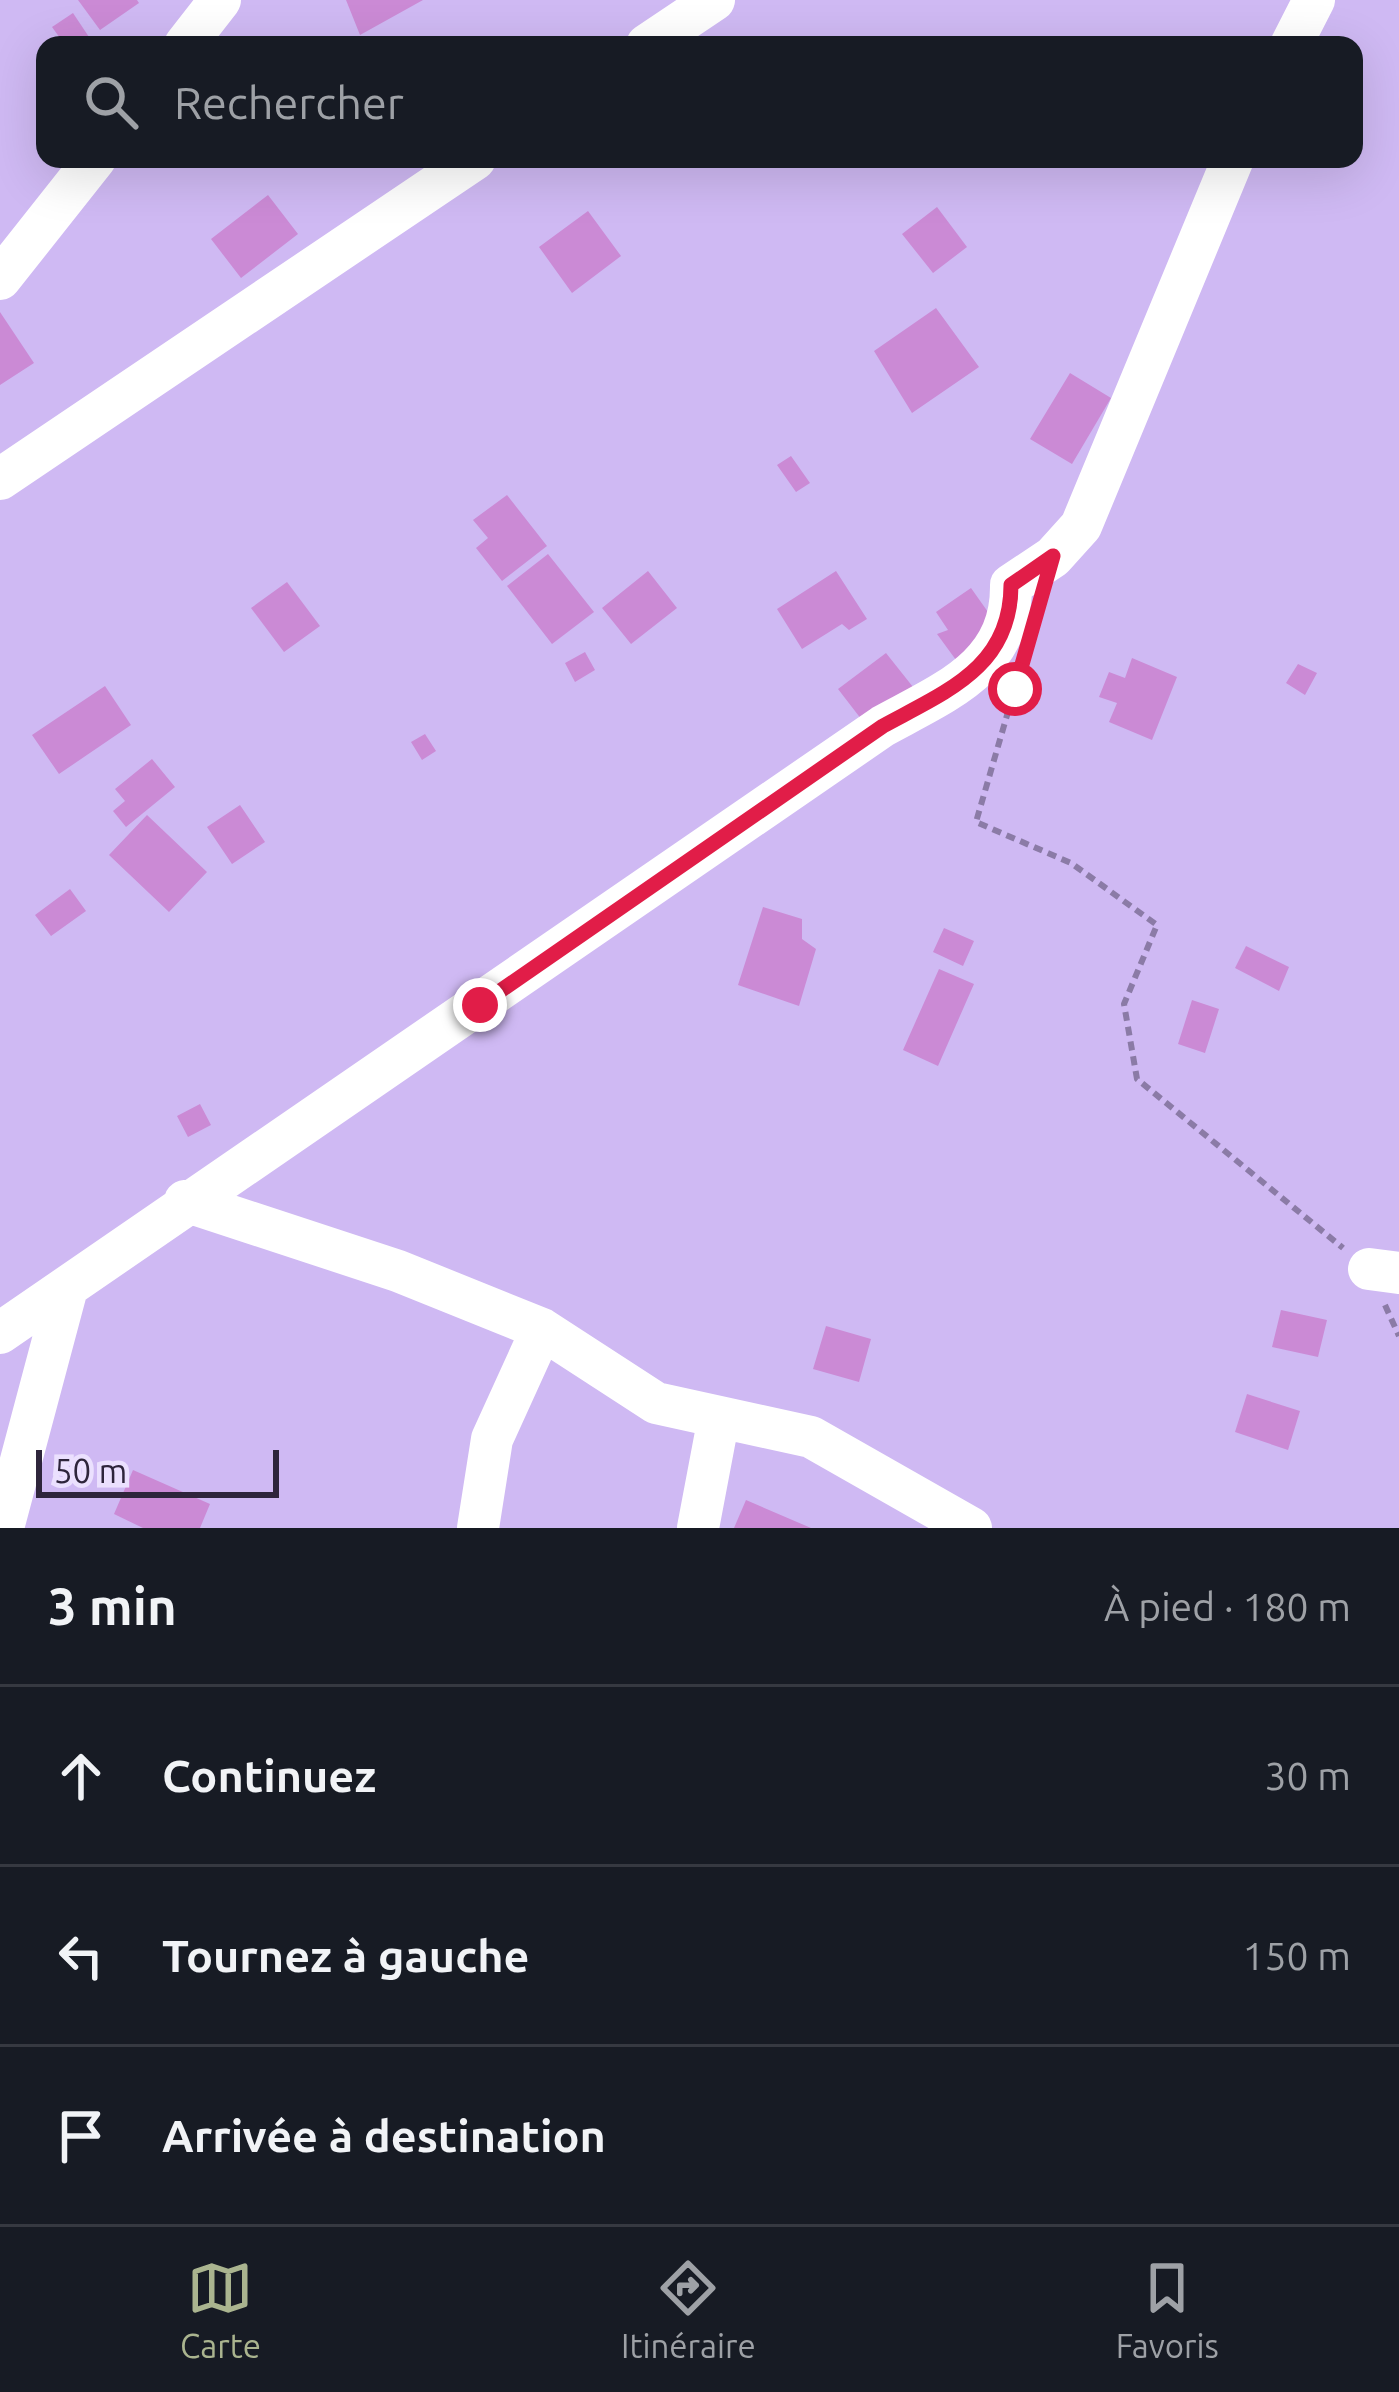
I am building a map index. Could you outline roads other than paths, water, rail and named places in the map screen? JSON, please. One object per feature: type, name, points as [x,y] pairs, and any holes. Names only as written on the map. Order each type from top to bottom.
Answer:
[{"type":"street","points":[[191,36],[220,0]]},
{"type":"street","points":[[660,36],[714,0]]},
{"type":"street","points":[[1296,36],[1314,0]]},
{"type":"street","points":[[0,279],[87,168]]},
{"type":"street","points":[[0,479],[463,168]]},
{"type":"street","points":[[0,1333],[185,1201],[323,1116],[883,726],[947,691],[999,648],[1011,618],[1011,585],[1053,556],[1081,526],[1229,168]]},
{"type":"street","points":[[185,1201],[398,1270],[542,1329],[656,1403],[811,1437],[959,1525]]},
{"type":"street","points":[[3,1528],[67,1288]]},
{"type":"street","points":[[478,1528],[492,1439],[542,1329]]},
{"type":"street","points":[[698,1528],[719,1417]]}]
